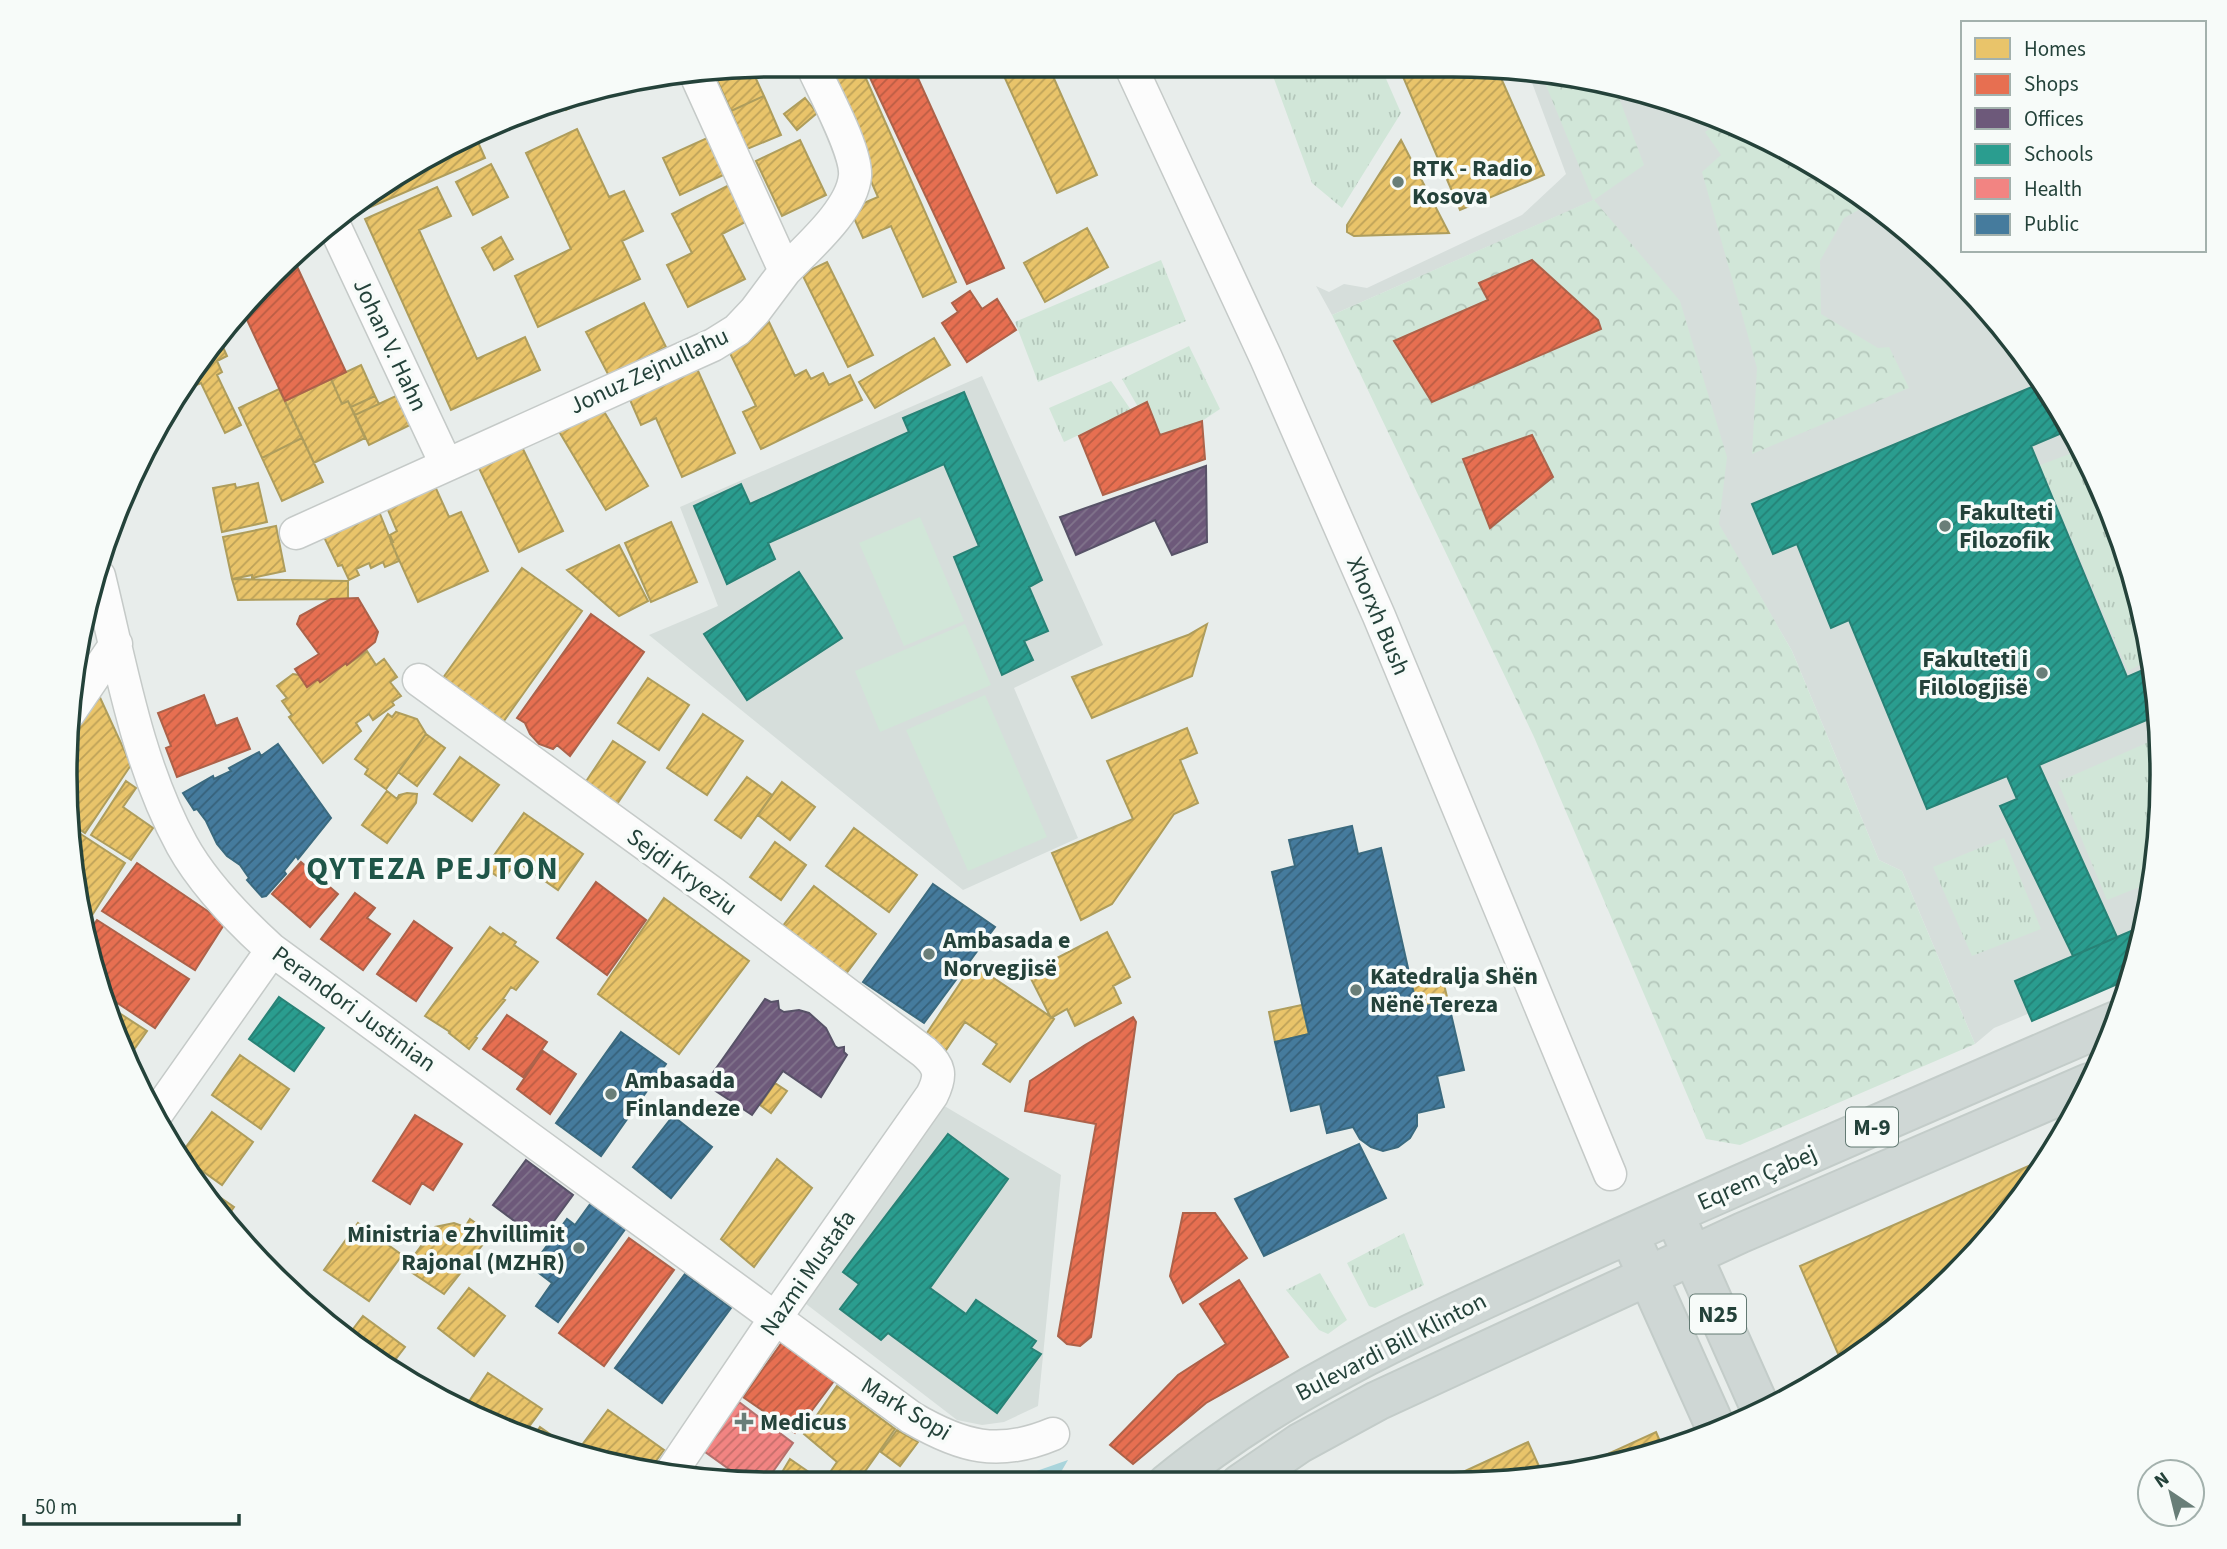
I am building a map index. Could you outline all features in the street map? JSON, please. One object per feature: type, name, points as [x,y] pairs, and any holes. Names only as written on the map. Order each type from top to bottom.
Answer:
[{"type":"main road","name":"Eqrem Çabej","points":[[1629,1234],[2102,1027]]},
{"type":"main road","name":"Eqrem Çabej","points":[[1692,1256],[2075,1089]]},
{"type":"main road","name":"N25","points":[[1674,1214],[1757,1402]]},
{"type":"main road","name":"N25","points":[[1629,1234],[1713,1421]]},
{"type":"main road","name":"Bulevardi Bill Klinton","points":[[1182,1472],[1273,1406],[1354,1361],[1629,1234]]},
{"type":"main road","name":"Bulevardi Bill Klinton","points":[[1258,1472],[1300,1443],[1377,1401],[1692,1256]]},
{"type":"street","name":"Jonuz Zejnullahu","points":[[296,533],[713,345],[737,330],[785,271],[838,214],[855,176],[853,157],[817,77]]},
{"type":"street","name":"Xhorxh Bush","points":[[1136,77],[1271,370],[1379,615],[1610,1174]]},
{"type":"street","points":[[699,81],[785,271]]},
{"type":"street","name":"Johan V. Hahn","points":[[337,232],[446,464]]},
{"type":"street","name":"Perandori Justinian","points":[[102,589],[149,769],[183,847],[245,925],[272,950],[776,1318]]},
{"type":"street","points":[[82,694],[116,644]]},
{"type":"street","name":"Sejdi Kryeziu","points":[[419,680],[714,894],[923,1052],[933,1060],[939,1070]]},
{"type":"street","points":[[161,1107],[272,950]]},
{"type":"street","name":"Nazmi Mustafa","points":[[676,1465],[932,1094],[939,1080],[939,1070]]},
{"type":"street","name":"Mark Sopi","points":[[776,1318],[866,1386],[933,1431],[986,1448],[1029,1444],[1053,1434]]},
{"type":"shaded area","points":[[1532,82],[1589,90],[1633,101],[1677,114],[1761,149],[1840,195],[1912,250],[1946,281],[1977,315],[2032,387],[2078,466],[2113,550],[2137,638],[2144,683],[2149,729],[2149,820],[2137,911],[2120,976],[1994,1028],[1975,1044],[1902,871],[1879,860],[1792,651],[1718,524],[1594,200],[1332,315],[1316,286],[1329,292],[1344,284],[1367,288],[1522,215],[1566,174]]},
{"type":"shaded area","points":[[982,376],[1103,645],[1014,688],[1078,838],[963,890],[649,635],[718,606],[680,507]]},
{"type":"shaded area","points":[[941,1104],[1061,1175],[1038,1406],[1004,1422],[982,1425],[957,1420],[797,1297]]},
{"type":"green space","points":[[1273,77],[1385,77],[1401,113],[1342,208],[1312,183]]},
{"type":"green space","points":[[1545,83],[1619,97],[1644,165],[1594,200],[1680,301],[1727,457],[1719,524],[1792,651],[1879,860],[1902,871],[1975,1044],[1740,1145],[1706,1139],[1534,737],[1332,315],[1593,200]]},
{"type":"green space","points":[[1712,127],[1761,149],[1801,170],[1860,209],[1844,218],[1820,261],[1821,314],[1878,348],[1889,347],[1909,388],[1752,454],[1757,368],[1702,172],[1721,155],[1705,132]]},
{"type":"green space","points":[[1161,260],[1186,321],[1038,382],[1015,322]]},
{"type":"green space","points":[[1189,346],[1220,409],[1202,421],[1160,435],[1147,403],[1138,407],[1122,379]]},
{"type":"green space","points":[[1111,381],[1131,410],[1064,442],[1049,408]]},
{"type":"green space","points":[[2071,453],[2097,508],[2113,550],[2137,638],[2141,664],[2128,671],[2040,465]]},
{"type":"green space","points":[[920,517],[964,621],[904,646],[859,543]]},
{"type":"green space","points":[[965,624],[991,685],[880,732],[855,671]]},
{"type":"green space","points":[[985,695],[1047,837],[968,871],[906,730]]},
{"type":"green space","points":[[2149,742],[2149,820],[2141,886],[2107,900],[2058,782]]},
{"type":"green space","points":[[2004,838],[2041,929],[1972,956],[1933,867]]},
{"type":"green space","points":[[1404,1233],[1424,1285],[1375,1308],[1369,1306],[1347,1263]]},
{"type":"green space","points":[[1320,1273],[1347,1320],[1328,1334],[1319,1330],[1286,1290]]},
{"type":"water","points":[[1068,1460],[1061,1472],[1034,1472]]},
{"type":"building: Homes","points":[[755,77],[764,96],[731,111],[717,79]]},
{"type":"building: Homes","points":[[825,77],[865,77],[956,282],[923,297],[891,226],[863,238],[850,209],[878,197]]},
{"type":"building: Homes","points":[[1004,77],[1053,77],[1097,175],[1057,193]]},
{"type":"building: Homes","points":[[1403,77],[1501,78],[1544,175],[1460,210]]},
{"type":"building: Homes","points":[[764,96],[781,135],[747,149],[731,111]]},
{"type":"building: Homes","points":[[805,98],[817,113],[797,130],[784,114]]},
{"type":"building: Homes","points":[[577,129],[609,197],[624,191],[643,231],[622,241],[640,279],[538,327],[515,276],[571,249],[526,153]]},
{"type":"building: Homes","points":[[716,134],[732,171],[680,195],[663,158]]},
{"type":"building: Homes","points":[[800,140],[826,195],[782,216],[756,161]]},
{"type":"building: Homes","name":"RTK - Radio Kosova","points":[[1401,140],[1449,233],[1354,236],[1347,232],[1347,225]]},
{"type":"building: Homes","points":[[479,143],[485,158],[369,208],[426,170]]},
{"type":"building: Homes","points":[[491,164],[508,197],[473,215],[456,182]]},
{"type":"building: Homes","points":[[731,184],[749,220],[722,234],[745,279],[688,307],[667,265],[692,253],[672,214]]},
{"type":"building: Homes","points":[[437,187],[451,216],[419,230],[477,359],[525,337],[540,370],[451,410],[365,219]]},
{"type":"building: Homes","points":[[1087,228],[1108,267],[1045,302],[1024,263]]},
{"type":"building: Homes","points":[[501,237],[513,259],[494,270],[482,248]]},
{"type":"building: Homes","points":[[827,262],[873,355],[848,367],[802,274]]},
{"type":"building: Homes","points":[[644,303],[666,347],[609,376],[586,332]]},
{"type":"building: Homes","points":[[769,322],[795,376],[806,370],[811,379],[823,373],[829,385],[850,375],[862,400],[761,449],[743,412],[756,406],[725,343]]},
{"type":"building: Homes","points":[[934,338],[950,365],[875,408],[859,382]]},
{"type":"building: Homes","points":[[223,347],[227,356],[217,361],[222,372],[217,375],[241,425],[225,433],[201,383],[196,385]]},
{"type":"building: Homes","points":[[694,362],[735,453],[682,477],[656,418],[641,425],[627,393]]},
{"type":"building: Homes","points":[[361,365],[375,396],[351,407],[348,401],[342,404],[331,379]]},
{"type":"building: Homes","points":[[331,379],[342,404],[348,401],[365,438],[314,463],[285,401]]},
{"type":"building: Homes","points":[[279,389],[302,438],[262,458],[239,408]]},
{"type":"building: Homes","points":[[398,395],[412,424],[369,445],[355,415]]},
{"type":"building: Homes","points":[[375,396],[379,404],[355,415],[351,407]]},
{"type":"building: Homes","points":[[599,403],[648,486],[606,510],[557,428]]},
{"type":"building: Homes","points":[[302,438],[323,482],[282,501],[262,458]]},
{"type":"building: Homes","points":[[521,445],[563,531],[519,552],[478,466]]},
{"type":"building: Homes","points":[[433,482],[449,517],[461,512],[488,571],[418,602],[391,542],[390,535],[397,531],[385,503]]},
{"type":"building: Homes","points":[[258,483],[267,522],[222,532],[213,488],[235,484],[236,488]]},
{"type":"building: Homes","points":[[378,509],[399,561],[385,567],[383,562],[371,568],[369,563],[356,569],[359,575],[349,580],[342,565],[338,566],[323,535]]},
{"type":"building: Homes","points":[[671,522],[697,582],[651,602],[625,543]]},
{"type":"building: Homes","points":[[276,526],[285,571],[232,579],[223,537]]},
{"type":"building: Homes","points":[[619,545],[648,601],[619,616],[567,570]]},
{"type":"building: Homes","points":[[522,568],[582,611],[501,725],[440,682]]},
{"type":"building: Homes","points":[[232,579],[348,581],[348,599],[238,600]]},
{"type":"building: Homes","points":[[1207,624],[1192,676],[1092,718],[1072,677],[1188,635]]},
{"type":"building: Homes","points":[[367,651],[376,665],[384,659],[397,677],[390,682],[401,696],[392,702],[394,705],[373,720],[369,714],[356,723],[361,731],[323,763],[289,717],[292,715],[282,701],[287,698],[277,686],[293,674],[299,675],[307,687],[318,679],[320,682]]},
{"type":"building: Homes","points":[[648,678],[689,705],[659,750],[618,723]]},
{"type":"building: Homes","points":[[97,691],[131,765],[85,833],[79,829],[78,820],[79,717]]},
{"type":"building: Homes","points":[[396,712],[417,719],[426,734],[386,789],[365,774],[368,769],[355,759],[388,714],[392,717]]},
{"type":"building: Homes","points":[[703,714],[743,741],[707,795],[667,768]]},
{"type":"building: Homes","points":[[1187,728],[1197,753],[1180,760],[1198,803],[1174,814],[1112,904],[1081,920],[1052,853],[1133,819],[1107,761]]},
{"type":"building: Homes","points":[[426,734],[445,748],[417,786],[398,772]]},
{"type":"building: Homes","points":[[613,741],[645,762],[617,804],[585,783]]},
{"type":"building: Homes","points":[[460,757],[499,785],[472,821],[434,794]]},
{"type":"building: Homes","points":[[747,777],[772,795],[741,838],[715,820]]},
{"type":"building: Homes","points":[[126,781],[136,788],[123,807],[153,828],[131,860],[91,835]]},
{"type":"building: Homes","points":[[782,782],[815,807],[790,840],[758,815]]},
{"type":"building: Homes","points":[[387,791],[397,799],[399,795],[407,793],[417,794],[416,803],[387,843],[362,825]]},
{"type":"building: Homes","points":[[524,813],[583,854],[558,890],[516,861],[503,880],[485,868]]},
{"type":"building: Homes","points":[[854,828],[917,875],[889,912],[826,866]]},
{"type":"building: Homes","points":[[79,833],[125,863],[91,916]]},
{"type":"building: Homes","points":[[775,842],[806,865],[781,900],[750,877]]},
{"type":"building: Homes","points":[[814,886],[876,934],[845,975],[782,927]]},
{"type":"building: Homes","points":[[664,898],[749,961],[679,1054],[598,994]]},
{"type":"building: Homes","points":[[490,927],[516,942],[514,945],[538,962],[516,990],[511,987],[503,999],[505,1000],[475,1037],[477,1038],[469,1049],[450,1032],[425,1016]]},
{"type":"building: Homes","points":[[1107,932],[1130,977],[1113,986],[1121,1003],[1075,1026],[1067,1009],[1051,1018],[1028,973]]},
{"type":"building: Homes","points":[[973,964],[1054,1019],[1010,1082],[983,1064],[997,1044],[965,1022],[946,1050],[925,1036]]},
{"type":"building: Homes","points":[[1441,972],[1448,1001],[1417,1008],[1411,980]]},
{"type":"building: Homes","points":[[1302,1005],[1309,1034],[1275,1042],[1269,1012]]},
{"type":"building: Homes","points":[[119,1013],[147,1031],[134,1050]]},
{"type":"building: Homes","points":[[240,1055],[289,1089],[261,1129],[212,1095]]},
{"type":"building: Homes","points":[[775,1083],[787,1091],[771,1113],[760,1105]]},
{"type":"building: Homes","points":[[212,1112],[253,1142],[222,1185],[200,1169],[186,1147]]},
{"type":"building: Homes","points":[[777,1159],[812,1188],[754,1267],[721,1239]]},
{"type":"building: Homes","points":[[2030,1166],[2006,1199],[1946,1268],[1877,1328],[1839,1355],[1800,1266]]},
{"type":"building: Homes","points":[[220,1197],[234,1207],[231,1211]]},
{"type":"building: Homes","points":[[470,1219],[491,1234],[444,1294],[405,1268],[435,1227],[454,1223],[465,1227]]},
{"type":"building: Homes","points":[[358,1223],[402,1255],[369,1301],[324,1270]]},
{"type":"building: Homes","points":[[469,1288],[505,1316],[474,1356],[438,1328]]},
{"type":"building: Homes","points":[[363,1316],[405,1347],[395,1359],[353,1330]]},
{"type":"building: Homes","points":[[488,1373],[542,1409],[529,1427],[469,1401]]},
{"type":"building: Homes","points":[[837,1386],[895,1429],[865,1472],[830,1472],[837,1462],[804,1434]]},
{"type":"building: Homes","points":[[608,1410],[664,1450],[655,1462],[582,1445]]},
{"type":"building: Homes","points":[[540,1427],[552,1436],[550,1435],[538,1430]]},
{"type":"building: Homes","points":[[897,1430],[918,1442],[900,1466],[881,1452]]},
{"type":"building: Homes","points":[[1656,1432],[1660,1440],[1633,1448],[1606,1455]]},
{"type":"building: Homes","points":[[1528,1442],[1539,1467],[1498,1471],[1464,1472]]},
{"type":"building: Homes","points":[[790,1459],[809,1472],[782,1472]]},
{"type":"building: Shops","points":[[870,77],[917,77],[1004,268],[967,284]]},
{"type":"building: Shops","points":[[1532,260],[1598,320],[1601,329],[1432,402],[1394,341],[1488,300],[1479,283]]},
{"type":"building: Shops","points":[[297,266],[346,372],[285,401],[247,319]]},
{"type":"building: Shops","points":[[970,291],[982,309],[997,299],[1016,330],[967,362],[942,323],[958,312],[952,303]]},
{"type":"building: Shops","points":[[1147,402],[1160,435],[1202,421],[1205,459],[1103,495],[1079,436]]},
{"type":"building: Shops","points":[[1532,435],[1553,477],[1490,528],[1463,459]]},
{"type":"building: Shops","points":[[358,598],[378,632],[375,642],[347,665],[346,663],[320,682],[318,679],[307,687],[295,669],[319,654],[297,624],[300,616],[331,599]]},
{"type":"building: Shops","points":[[591,614],[644,652],[570,756],[557,745],[553,749],[539,744],[525,723],[517,718]]},
{"type":"building: Shops","points":[[204,695],[216,726],[237,718],[250,749],[177,777],[166,748],[171,746],[158,713]]},
{"type":"building: Shops","points":[[301,862],[338,894],[310,927],[272,894]]},
{"type":"building: Shops","points":[[137,863],[225,923],[195,970],[102,911]]},
{"type":"building: Shops","points":[[596,882],[646,920],[607,975],[557,938]]},
{"type":"building: Shops","points":[[355,893],[375,908],[367,918],[390,934],[363,970],[321,939]]},
{"type":"building: Shops","points":[[97,920],[189,979],[155,1028],[115,1001],[93,925]]},
{"type":"building: Shops","points":[[414,921],[452,948],[416,1001],[377,974]]},
{"type":"building: Shops","points":[[507,1015],[547,1042],[523,1077],[483,1049]]},
{"type":"building: Shops","points":[[1133,1017],[1136,1022],[1091,1337],[1080,1346],[1067,1344],[1058,1336],[1096,1124],[1025,1111],[1030,1081]]},
{"type":"building: Shops","points":[[543,1051],[576,1074],[550,1114],[517,1089]]},
{"type":"building: Shops","points":[[415,1115],[462,1144],[433,1190],[422,1183],[410,1204],[373,1181]]},
{"type":"building: Shops","points":[[1183,1213],[1215,1213],[1247,1258],[1183,1303],[1170,1276]]},
{"type":"building: Shops","points":[[629,1238],[674,1270],[604,1366],[559,1333]]},
{"type":"building: Shops","points":[[1239,1280],[1288,1357],[1206,1403],[1133,1464],[1110,1445],[1178,1375],[1226,1344],[1200,1304]]},
{"type":"building: Shops","points":[[783,1341],[834,1381],[795,1433],[743,1397]]},
{"type":"building: Offices","points":[[1206,466],[1207,542],[1172,555],[1155,520],[1076,555],[1060,517]]},
{"type":"building: Offices","points":[[765,999],[778,1001],[779,1009],[784,1012],[799,1010],[809,1013],[826,1028],[835,1046],[844,1047],[847,1055],[821,1097],[783,1071],[752,1115],[705,1084]]},
{"type":"building: Offices","points":[[526,1160],[573,1195],[540,1240],[493,1205]]},
{"type":"building: Schools","points":[[2032,387],[2061,433],[2031,446],[2127,677],[2142,670],[2144,683],[2148,719],[2039,765],[2117,937],[2073,956],[2000,806],[2017,799],[2007,776],[1927,809],[1849,620],[1831,628],[1797,544],[1773,554],[1752,504]]},
{"type":"building: Schools","points":[[964,392],[1042,580],[1029,587],[1048,631],[1024,641],[1033,660],[1002,675],[954,557],[979,546],[944,464],[768,543],[775,559],[727,584],[694,506],[741,484],[750,504],[909,432],[903,418]]},
{"type":"building: Schools","points":[[799,572],[842,638],[747,700],[704,634]]},
{"type":"building: Schools","points":[[2132,931],[2117,984],[2032,1021],[2015,981]]},
{"type":"building: Schools","points":[[279,997],[324,1028],[294,1071],[249,1039]]},
{"type":"building: Schools","points":[[948,1134],[1008,1179],[930,1288],[966,1314],[976,1300],[1036,1341],[1031,1348],[1041,1354],[997,1413],[888,1333],[881,1340],[840,1309],[859,1284],[843,1272]]},
{"type":"building: Health","name":"Medicus","points":[[739,1402],[793,1443],[773,1472],[732,1471],[701,1449]]},
{"type":"building: Public","points":[[278,744],[331,818],[298,859],[296,856],[284,871],[286,874],[262,897],[247,880],[249,878],[240,865],[227,856],[217,844],[206,821],[197,809],[194,810],[183,793],[213,776],[214,779],[231,771],[229,768],[259,752],[261,756]]},
{"type":"building: Public","name":"Katedralja Shën Nënë Tereza","points":[[1352,826],[1358,854],[1381,848],[1417,1008],[1448,1001],[1464,1070],[1437,1076],[1444,1107],[1417,1113],[1417,1126],[1410,1138],[1398,1147],[1383,1151],[1360,1139],[1353,1127],[1327,1133],[1320,1104],[1291,1111],[1275,1042],[1309,1034],[1272,872],[1295,866],[1289,840]]},
{"type":"building: Public","name":"Ambasada e Norvegjisë","points":[[933,884],[995,927],[924,1023],[863,982]]},
{"type":"building: Public","name":"Ambasada Finlandeze","points":[[621,1032],[666,1064],[601,1156],[556,1123]]},
{"type":"building: Public","points":[[673,1116],[712,1147],[671,1198],[633,1167]]},
{"type":"building: Public","points":[[1359,1144],[1386,1198],[1264,1256],[1235,1199]]},
{"type":"building: Public","name":"Ministria e Zhvillimit Rajonal (MZHR)","points":[[591,1203],[626,1228],[558,1322],[536,1306],[552,1283],[531,1267],[567,1219],[575,1225]]},
{"type":"building: Public","points":[[685,1274],[731,1308],[662,1403],[615,1368]]},
{"type":"place","name":"RTK - Radio Kosova","points":[[1398,182]]},
{"type":"place","name":"Fakulteti Filozofik","points":[[1945,526]]},
{"type":"place","name":"Fakulteti i Filologjisë","points":[[2042,673]]},
{"type":"place","name":"Ambasada e Norvegjisë","points":[[929,954]]},
{"type":"place","name":"Katedralja Shën Nënë Tereza","points":[[1356,990]]},
{"type":"place","name":"Ambasada Finlandeze","points":[[611,1094]]},
{"type":"place","name":"Ministria e Zhvillimit Rajonal (MZHR)","points":[[579,1248]]},
{"type":"place","name":"Medicus","points":[[744,1422]]},
{"type":"district","name":"QYTEZA PEJTON","points":[[433,869]]}]
